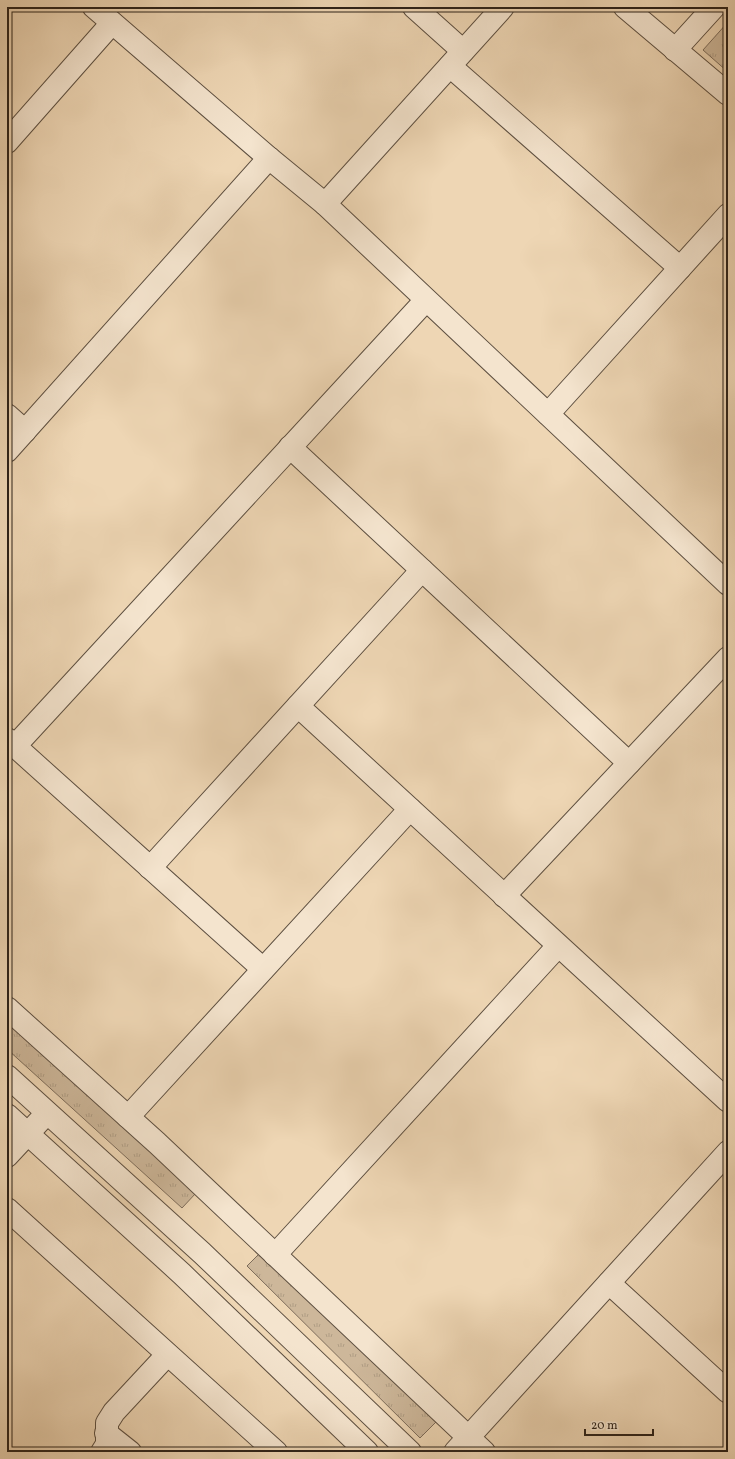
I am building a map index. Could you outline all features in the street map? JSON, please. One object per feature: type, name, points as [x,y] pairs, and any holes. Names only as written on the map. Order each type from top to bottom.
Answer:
[{"type":"street","points":[[94,7],[269,158],[325,204],[728,584]]},
{"type":"street","points":[[414,7],[456,58],[680,268]]},
{"type":"street","points":[[325,204],[503,7]]},
{"type":"street","points":[[625,7],[728,94]]},
{"type":"street","points":[[675,50],[714,7]]},
{"type":"street","points":[[7,142],[112,23]]},
{"type":"street","points":[[7,451],[269,158]]},
{"type":"street","points":[[548,414],[728,215]]},
{"type":"street","points":[[263,969],[11,742],[290,447],[426,300]]},
{"type":"street","points":[[7,415],[25,431]]},
{"type":"street","points":[[290,447],[629,763]]},
{"type":"street","points":[[150,868],[422,570]]},
{"type":"street","points":[[504,896],[728,658]]},
{"type":"street","points":[[298,706],[728,1101]]},
{"type":"street","points":[[128,1117],[410,809]]},
{"type":"street","points":[[275,1255],[558,946]]},
{"type":"street","points":[[7,1008],[128,1117],[275,1255],[469,1447],[609,1283],[728,1152]]},
{"type":"street","points":[[7,1076],[202,1254],[410,1452]]},
{"type":"street","points":[[7,1156],[47,1113]]},
{"type":"street","points":[[7,1115],[182,1274],[367,1452]]},
{"type":"street","points":[[7,1209],[276,1452]]},
{"type":"street","points":[[609,1283],[728,1392]]},
{"type":"street","points":[[130,1452],[104,1442],[107,1423],[114,1412],[168,1355]]},
{"type":"green space","points":[[728,22],[728,72],[703,50]]},
{"type":"green space","points":[[7,1021],[196,1193],[182,1208],[7,1049]]},
{"type":"green space","points":[[262,1251],[436,1422],[420,1438],[247,1266]]}]
